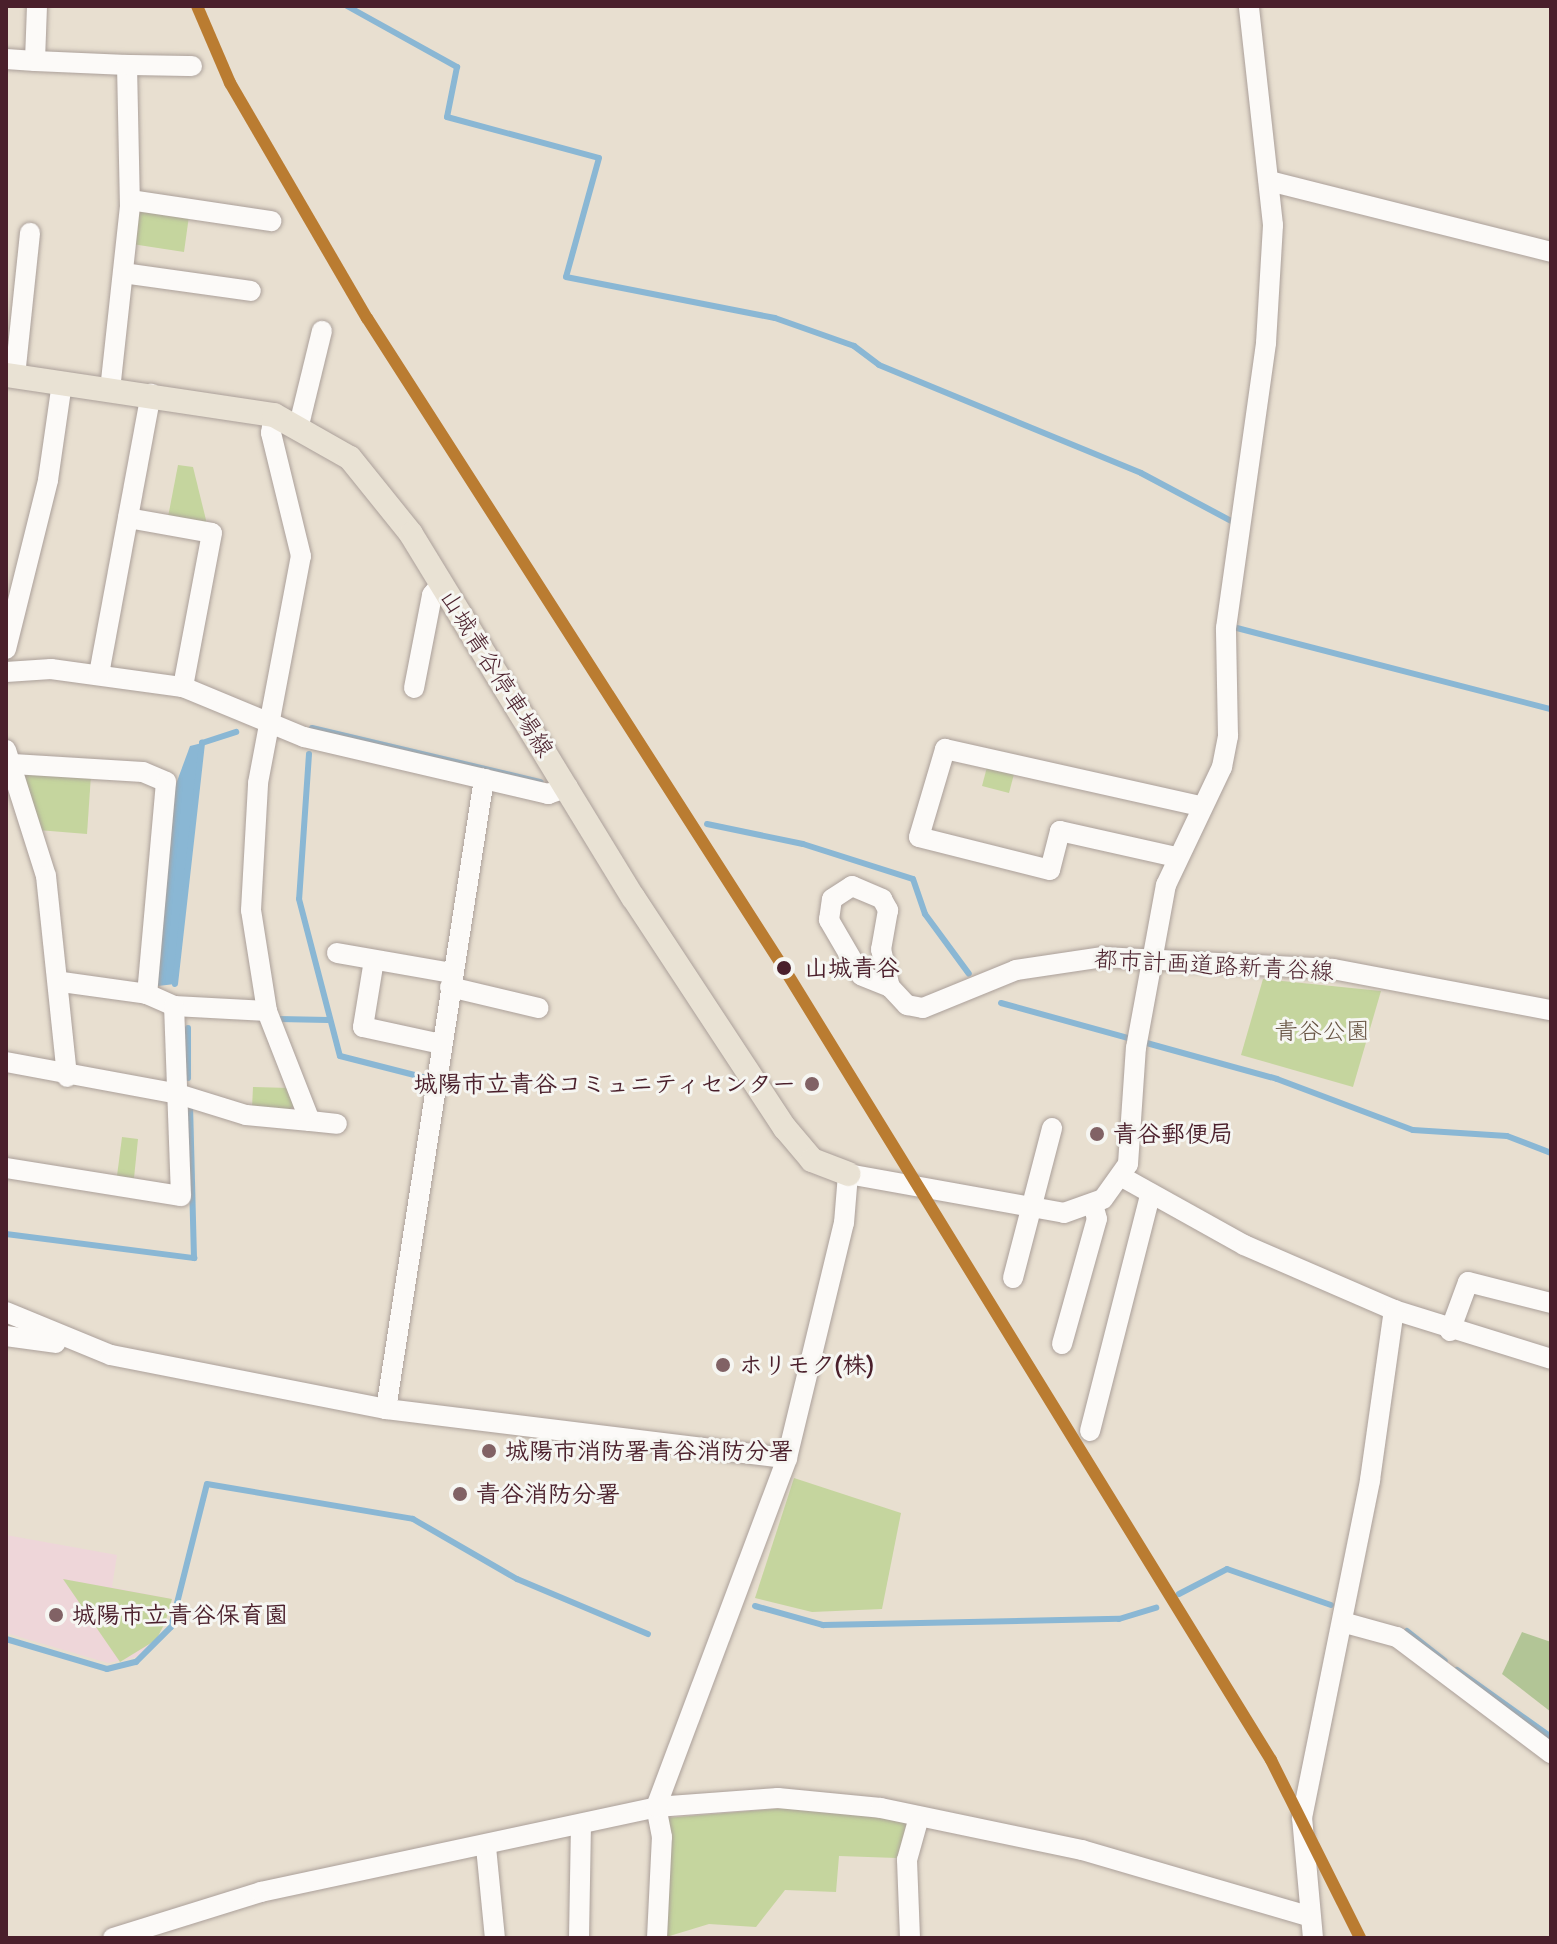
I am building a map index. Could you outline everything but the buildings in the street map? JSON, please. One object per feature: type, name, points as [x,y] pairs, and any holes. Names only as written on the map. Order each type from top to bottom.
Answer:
[{"type":"main road","name":"山城青谷停車場線","points":[[10,375],[274,415],[299,425],[379,485],[785,1128],[812,1160],[848,1174]]},
{"type":"street","points":[[35,61],[37,6]]},
{"type":"street","points":[[657,1938],[662,1837],[656,1807],[787,1458],[844,1223],[848,1174],[1064,1213],[1093,1204],[1122,1177],[1138,1039],[1176,857],[1199,806],[1222,767],[1228,736],[1226,628],[1266,343],[1269,181],[1249,6]]},
{"type":"street","points":[[6,59],[192,66]]},
{"type":"street","points":[[110,389],[130,200],[127,65]]},
{"type":"street","points":[[1269,181],[1551,252]]},
{"type":"street","points":[[130,200],[271,221]]},
{"type":"street","points":[[10,375],[30,233]]},
{"type":"street","points":[[123,273],[251,291]]},
{"type":"street","points":[[299,425],[322,331]]},
{"type":"street","points":[[6,649],[48,480],[62,383]]},
{"type":"street","points":[[99,674],[151,394]]},
{"type":"street","points":[[274,415],[271,433],[301,556],[269,722],[251,910],[267,1011],[310,1121]]},
{"type":"street","points":[[128,518],[212,533],[183,687]]},
{"type":"street","points":[[414,688],[441,584]]},
{"type":"street","points":[[6,672],[99,674],[183,687],[304,737],[548,794],[568,787]]},
{"type":"street","points":[[1176,857],[1060,831],[1050,870],[919,837],[945,749],[1199,806]]},
{"type":"street","points":[[67,1077],[62,982],[46,876],[9,757],[143,772],[166,782],[147,994]]},
{"type":"street","points":[[386,1409],[484,779]]},
{"type":"street","name":"都市計画道路新青谷線","points":[[890,987],[881,949],[888,910],[873,891],[852,886],[832,899],[829,920],[861,975],[890,987],[907,1005],[923,1008],[1016,970],[1154,957],[1333,969],[1551,1010]]},
{"type":"street","points":[[337,953],[451,980],[539,1008]]},
{"type":"street","points":[[374,960],[363,1027],[441,1044]]},
{"type":"street","points":[[62,982],[147,994],[174,1006],[267,1011]]},
{"type":"street","points":[[6,1168],[181,1196],[174,1006]]},
{"type":"street","points":[[6,1062],[67,1077],[178,1094],[246,1115],[337,1124]]},
{"type":"street","points":[[1013,1278],[1052,1128]]},
{"type":"street","points":[[1122,1177],[1150,1196],[1394,1310],[1450,1331],[1551,1359]]},
{"type":"street","points":[[1090,1431],[1150,1196]]},
{"type":"street","points":[[1062,1344],[1097,1219],[1093,1204]]},
{"type":"street","points":[[1450,1331],[1468,1282],[1551,1303]]},
{"type":"street","points":[[1313,1938],[1307,1916],[1302,1818],[1342,1622],[1394,1310]]},
{"type":"street","points":[[6,1312],[79,1346]]},
{"type":"street","points":[[6,1336],[79,1346],[386,1409],[787,1458]]},
{"type":"street","points":[[1342,1622],[1397,1637],[1551,1753]]},
{"type":"street","points":[[113,1938],[261,1892],[581,1828],[656,1807],[778,1798],[919,1817],[1082,1850],[1307,1916]]},
{"type":"street","points":[[910,1938],[907,1860],[919,1817]]},
{"type":"street","points":[[579,1938],[581,1828]]},
{"type":"street","points":[[486,1847],[495,1938]]},
{"type":"shaded area","points":[[6,1535],[117,1555],[112,1587],[172,1599],[156,1640],[136,1657],[108,1663],[6,1633]]},
{"type":"green space","points":[[136,208],[189,216],[184,252],[132,244]]},
{"type":"green space","points":[[178,465],[193,467],[207,524],[168,517]]},
{"type":"green space","points":[[987,767],[1014,774],[1009,793],[982,786]]},
{"type":"green space","points":[[21,770],[91,775],[87,834],[38,830]]},
{"type":"green space","name":"青谷公園","points":[[1263,979],[1381,991],[1353,1087],[1241,1055]]},
{"type":"green space","points":[[253,1087],[289,1088],[294,1106],[286,1112],[252,1108]]},
{"type":"green space","points":[[122,1137],[138,1139],[134,1178],[117,1176]]},
{"type":"green space","points":[[794,1478],[901,1513],[882,1609],[812,1612],[755,1598]]},
{"type":"green space","points":[[63,1579],[172,1599],[156,1640],[120,1662]]},
{"type":"green space","points":[[1522,1632],[1551,1642],[1551,1712],[1502,1674]]},
{"type":"green space","points":[[796,1807],[907,1822],[897,1858],[839,1856],[836,1892],[785,1890],[756,1927],[709,1924],[663,1938],[666,1818]]},
{"type":"water","points":[[202,743],[175,984],[158,986],[153,979],[165,814],[190,746]]},
{"type":"waterway","points":[[347,6],[457,67],[447,117],[599,158],[566,277],[775,318],[854,346],[879,365],[1141,473],[1233,522]]},
{"type":"waterway","points":[[1233,627],[1551,709]]},
{"type":"waterway","points":[[312,728],[541,782]]},
{"type":"waterway","points":[[175,984],[202,743],[236,732]]},
{"type":"waterway","points":[[309,754],[299,899],[340,1056],[426,1078]]},
{"type":"waterway","points":[[707,824],[803,844],[913,879],[925,914],[969,974]]},
{"type":"waterway","points":[[1001,1003],[1132,1039]]},
{"type":"waterway","points":[[279,1019],[328,1020]]},
{"type":"waterway","points":[[188,1028],[188,1078]]},
{"type":"waterway","points":[[1143,1042],[1277,1079],[1413,1130],[1507,1136],[1551,1153]]},
{"type":"waterway","points":[[6,1234],[194,1258],[190,1106]]},
{"type":"waterway","points":[[6,1639],[107,1669],[136,1662],[171,1627],[207,1484],[413,1519],[517,1579],[648,1634]]},
{"type":"waterway","points":[[1179,1594],[1227,1569],[1331,1605]]},
{"type":"waterway","points":[[755,1606],[823,1625],[1119,1619],[1156,1608]]},
{"type":"waterway","points":[[1407,1631],[1445,1661]]},
{"type":"waterway","points":[[1457,1670],[1551,1737]]},
{"type":"transit line","points":[[197,6],[230,83],[367,318],[785,970],[1271,1760],[1360,1938]]},
{"type":"place","name":"山城青谷","points":[[784,968]]},
{"type":"place","name":"城陽市立青谷コミュニティセンター","points":[[812,1084]]},
{"type":"place","name":"青谷郵便局","points":[[1097,1134]]},
{"type":"place","name":"ホリモク(株)","points":[[723,1365]]},
{"type":"place","name":"城陽市消防署青谷消防分署","points":[[489,1451]]},
{"type":"place","name":"青谷消防分署","points":[[460,1494]]},
{"type":"place","name":"城陽市立青谷保育園","points":[[56,1615]]}]
